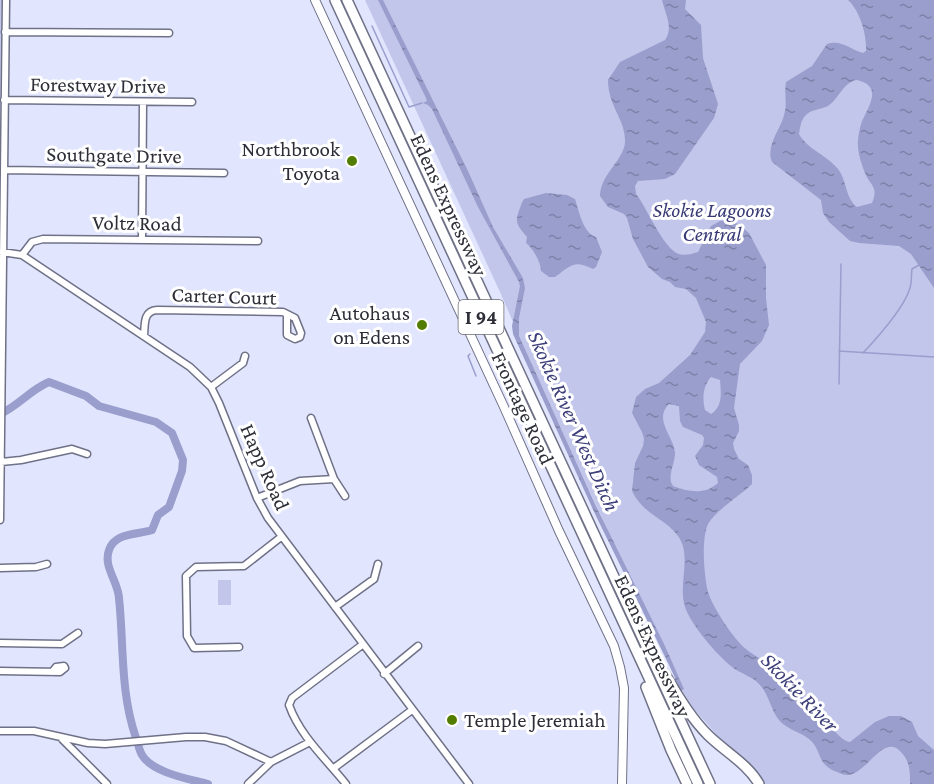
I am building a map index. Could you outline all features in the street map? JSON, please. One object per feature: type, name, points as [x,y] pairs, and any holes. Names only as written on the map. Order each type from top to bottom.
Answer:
[{"type":"highway","name":"Edens Expressway","points":[[335,0],[698,784]]},
{"type":"highway","name":"Edens Expressway","points":[[347,0],[710,784]]},
{"type":"highway","points":[[638,629],[696,722],[726,752],[749,770],[759,784]]},
{"type":"highway","points":[[627,634],[671,750],[687,784]]},
{"type":"main road","name":"Frontage Road","points":[[315,0],[614,646],[621,667],[624,688],[622,784]]},
{"type":"street","points":[[0,520],[6,0]]},
{"type":"street","points":[[5,32],[169,33]]},
{"type":"street","name":"Forestway Drive","points":[[4,100],[192,102]]},
{"type":"street","points":[[142,240],[143,102]]},
{"type":"street","name":"Southgate Drive","points":[[4,170],[224,172]]},
{"type":"street","name":"Voltz Road","points":[[22,255],[32,242],[43,239],[258,241]]},
{"type":"street","name":"Happ Road","points":[[2,252],[22,255],[190,367],[211,387],[256,498],[281,537],[470,784]]},
{"type":"street","name":"Carter Court","points":[[144,336],[145,318],[150,311],[283,312],[287,315]]},
{"type":"street","points":[[211,387],[243,363],[245,356]]},
{"type":"street","points":[[311,418],[334,479],[345,496]]},
{"type":"street","points":[[1,462],[21,460],[72,448],[87,454]]},
{"type":"street","points":[[256,498],[300,481],[334,479]]},
{"type":"street","points":[[239,647],[194,648],[187,636],[186,576],[196,567],[244,566],[281,537]]},
{"type":"street","points":[[0,568],[36,567],[46,564]]},
{"type":"street","points":[[335,608],[374,579],[378,564]]},
{"type":"street","points":[[0,643],[62,644],[78,633]]},
{"type":"street","points":[[346,784],[310,742],[292,714],[289,705],[292,698],[362,645]]},
{"type":"street","points":[[384,674],[418,646]]},
{"type":"street","points":[[0,671],[52,672]]},
{"type":"street","points":[[334,768],[412,710]]},
{"type":"street","points":[[0,731],[34,731],[88,743],[186,737],[226,741],[271,762]]},
{"type":"street","points":[[61,738],[107,784]]},
{"type":"street","points":[[248,784],[271,762],[310,742]]},
{"type":"green space","points":[[0,0],[2,0],[0,148]]},
{"type":"green space","name":"Skokie Lagoons Central","points":[[365,0],[934,0],[934,784],[788,784],[756,767],[723,742],[693,708],[682,690],[516,333],[500,292]]},
{"type":"green space","points":[[218,580],[231,580],[231,605],[218,605]]},
{"type":"green space","points":[[743,747],[806,784],[762,784],[755,770],[737,753]]},
{"type":"water","points":[[378,0],[383,0],[468,171],[493,227],[523,278],[525,288],[519,318],[519,336],[596,506],[665,646],[684,689],[681,691],[675,683],[669,665],[596,516],[513,334],[512,326],[519,282],[478,207],[432,109],[423,103],[427,101],[426,98]]},
{"type":"water","points":[[662,0],[686,0],[685,9],[701,25],[703,58],[718,104],[714,118],[675,174],[665,179],[638,181],[635,186],[636,194],[661,236],[673,251],[686,255],[698,252],[711,226],[720,221],[729,220],[749,233],[766,265],[769,325],[762,341],[740,364],[734,408],[739,431],[733,443],[734,449],[739,459],[748,465],[752,475],[752,484],[708,524],[704,567],[708,592],[714,606],[741,645],[780,672],[797,693],[816,707],[836,733],[845,740],[850,742],[875,722],[889,716],[901,716],[912,722],[918,736],[934,750],[934,784],[910,784],[908,762],[894,747],[881,751],[854,773],[845,775],[834,771],[823,762],[810,740],[781,722],[759,684],[726,662],[693,622],[683,599],[685,564],[680,539],[675,532],[643,506],[632,491],[635,463],[644,439],[632,413],[636,397],[645,389],[659,383],[690,355],[705,332],[706,322],[696,298],[686,289],[675,287],[662,279],[648,267],[633,239],[627,218],[624,214],[608,207],[600,196],[604,181],[622,154],[625,140],[608,80],[620,62],[665,40],[669,25]],"holes":[[[711,377],[720,380],[721,394],[718,407],[711,414],[705,410],[703,397],[706,384]],[[669,404],[679,406],[680,421],[683,427],[704,438],[703,445],[695,456],[699,465],[717,477],[718,483],[713,487],[696,491],[673,486],[671,475],[675,453],[663,416]]]},
{"type":"water","points":[[848,0],[934,0],[934,288],[911,254],[899,246],[850,241],[829,222],[823,213],[821,200],[772,162],[770,155],[772,143],[785,111],[786,82],[812,66],[827,44],[837,43],[863,53],[866,51],[862,24]],"holes":[[[857,80],[872,90],[872,95],[861,126],[858,148],[867,177],[875,193],[872,203],[857,207],[850,199],[838,169],[807,144],[799,134],[801,124],[807,114],[828,106],[852,81]]]},
{"type":"water","points":[[546,193],[567,195],[575,199],[585,226],[596,237],[602,252],[593,269],[581,264],[572,265],[555,277],[549,277],[541,271],[536,256],[526,243],[527,237],[519,227],[517,217],[524,199]]},
{"type":"waterway","points":[[372,26],[409,107],[422,103]]},
{"type":"waterway","points":[[839,384],[841,264]]},
{"type":"waterway","points":[[863,353],[883,331],[902,304],[910,288],[912,269],[919,265]]},
{"type":"waterway","points":[[839,351],[934,357]]},
{"type":"waterway","points":[[470,354],[468,356],[476,376]]},
{"type":"waterway","points":[[0,414],[49,382],[86,396],[99,406],[156,422],[172,433],[183,460],[182,471],[169,507],[158,515],[152,530],[127,535],[116,540],[109,550],[108,562],[119,598],[127,703],[141,753],[147,761],[163,771],[208,784]]},
{"type":"place","name":"Northbrook Toyota","points":[[352,161]]},
{"type":"place","name":"Autohaus on Edens","points":[[422,325]]},
{"type":"place","name":"Temple Jeremiah","points":[[452,720]]},
{"type":"water label","name":"Skokie River West Ditch","points":[[574,421]]},
{"type":"water label","name":"Skokie River","points":[[800,692]]}]
